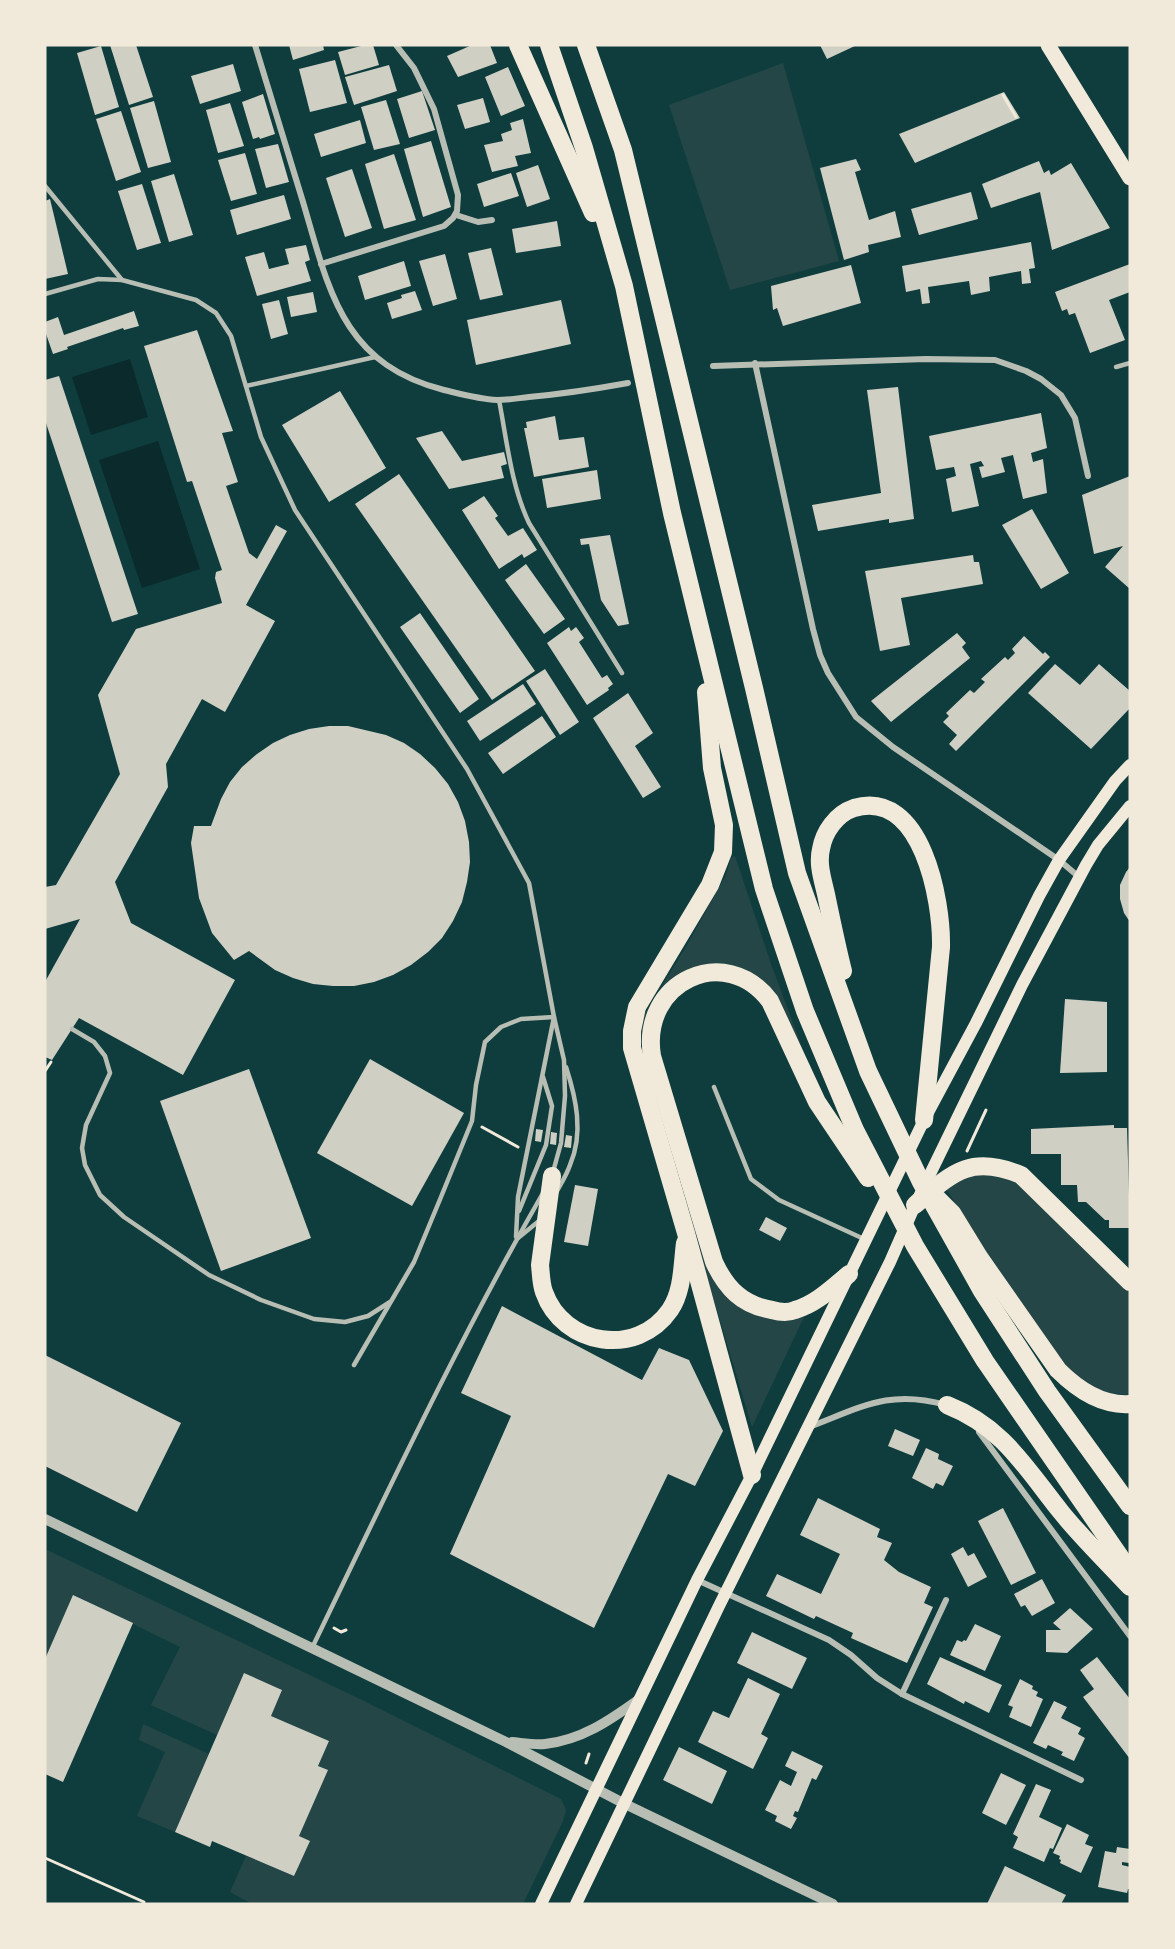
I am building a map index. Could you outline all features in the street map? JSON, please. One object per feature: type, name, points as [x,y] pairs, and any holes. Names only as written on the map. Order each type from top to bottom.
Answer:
[{"type":"highway","points":[[518,45],[624,286]]},
{"type":"highway","points":[[549,45],[584,148],[624,286],[672,513],[764,889],[809,1022],[855,1130],[922,1259]]},
{"type":"highway","points":[[586,45],[623,150],[797,873],[868,1071],[921,1183],[979,1257],[1044,1351],[1067,1379],[1084,1392],[1115,1403],[1130,1404]]},
{"type":"highway","points":[[702,639],[712,768],[724,825],[723,852],[710,885],[637,1007],[632,1032],[632,1048],[686,1233],[752,1475]]},
{"type":"highway","points":[[868,1071],[838,952],[820,859],[823,840],[833,822],[848,810],[867,806],[885,809],[895,814],[914,835],[933,880],[938,903],[941,947],[924,1120]]},
{"type":"highway","points":[[849,1274],[818,1299],[792,1312],[770,1310],[748,1304],[727,1285],[714,1262],[652,1056],[651,1033],[659,1006],[680,983],[700,975],[723,973],[748,981],[761,990],[770,1001],[817,1102],[922,1259],[985,1361],[1130,1571]]},
{"type":"highway","points":[[915,1205],[947,1177],[957,1172],[987,1165],[1005,1168],[1021,1175],[1130,1282]]},
{"type":"highway","points":[[552,1176],[540,1265],[543,1292],[556,1315],[583,1335],[602,1340],[628,1339],[651,1329],[669,1311],[680,1287],[686,1233]]},
{"type":"highway","points":[[948,1220],[982,1292],[1047,1391],[1130,1506]]},
{"type":"highway","points":[[947,1405],[971,1416],[993,1431],[1028,1467],[1062,1513],[1130,1587]]},
{"type":"main road","points":[[1048,45],[1130,178]]},
{"type":"main road","points":[[541,1904],[638,1700],[752,1475],[924,1120],[1059,860],[1114,781],[1130,765]]},
{"type":"main road","points":[[576,1904],[625,1804],[639,1769],[890,1262],[915,1205],[1022,985],[1098,845],[1130,806]]},
{"type":"street","points":[[255,45],[334,301],[357,338],[375,357],[395,371],[430,386],[474,397],[499,400],[570,393],[628,383]]},
{"type":"street","points":[[321,264],[444,226],[456,215],[458,195],[434,109],[414,68],[396,45]]},
{"type":"street","points":[[456,215],[478,222],[492,220]]},
{"type":"street","points":[[713,366],[926,359],[995,360],[1016,366],[1061,395],[1075,418],[1088,476]]},
{"type":"street","points":[[755,363],[813,629],[828,673],[856,717],[874,732],[950,787],[1059,860],[1079,877]]},
{"type":"street","points":[[809,1427],[877,1401],[912,1397],[947,1405],[967,1418],[983,1436],[1130,1636]]},
{"type":"street","points":[[45,1519],[506,1742],[625,1804],[833,1904]]},
{"type":"street","points":[[697,1580],[829,1640],[851,1655],[877,1678],[902,1694],[1081,1780]]},
{"type":"street","points":[[902,1694],[946,1600]]},
{"type":"street","points":[[506,1742],[543,1744],[569,1740],[590,1732],[638,1700]]},
{"type":"lane","points":[[45,186],[122,280]]},
{"type":"lane","points":[[45,294],[98,279],[122,280],[196,300],[216,313],[231,336],[261,437],[295,510],[467,769],[529,883],[554,1017],[574,1091],[579,1129],[571,1163],[548,1209],[542,1219],[516,1240]]},
{"type":"lane","points":[[246,386],[375,357]]},
{"type":"lane","points":[[1116,368],[1130,363]]},
{"type":"lane","points":[[499,400],[515,482],[524,514],[622,673]]},
{"type":"lane","points":[[516,1240],[518,1197],[554,1017]]},
{"type":"lane","points":[[354,1365],[414,1262],[472,1121],[476,1085],[485,1042],[501,1028],[521,1019],[554,1017]]},
{"type":"lane","points":[[72,1029],[94,1042],[105,1056],[110,1073],[86,1125],[82,1148],[85,1165],[100,1195],[124,1217],[209,1275],[261,1300],[314,1319],[345,1322],[368,1316],[392,1300]]},
{"type":"lane","points":[[312,1648],[430,1403],[552,1176],[561,1143],[565,1096],[564,1060]]},
{"type":"lane","points":[[517,1216],[546,1144],[552,1106],[543,1074]]},
{"type":"lane","points":[[714,1087],[751,1179],[779,1200],[866,1240]]},
{"type":"path","points":[[1003,95],[1016,117]]},
{"type":"path","points":[[45,1071],[51,1062]]},
{"type":"path","points":[[963,1158],[986,1110]]},
{"type":"path","points":[[472,1121],[527,1152]]},
{"type":"path","points":[[333,1628],[341,1632],[346,1630]]},
{"type":"path","points":[[586,1763],[589,1754]]},
{"type":"path","points":[[45,1858],[144,1902]]},
{"type":"shaded area","points":[[783,63],[839,261],[730,290],[669,105]]},
{"type":"shaded area","points":[[130,359],[148,417],[91,435],[72,377]]},
{"type":"shaded area","points":[[158,441],[200,569],[142,588],[99,460]]},
{"type":"shaded area","points":[[735,856],[771,964],[812,1074],[784,1015],[713,966],[647,1015],[722,1291],[741,1307],[760,1316],[780,1319],[804,1317],[752,1427],[645,1071],[639,1043],[644,1015],[690,940],[726,875],[731,858]]},
{"type":"shaded area","points":[[999,1162],[1130,1288],[1130,1395],[1107,1393],[1078,1379],[1060,1359],[941,1181]]},
{"type":"shaded area","points":[[45,1549],[360,1699],[561,1799],[566,1810],[563,1821],[523,1904],[252,1904],[230,1892],[246,1856],[294,1876],[309,1841],[299,1836],[327,1770],[318,1766],[329,1741],[271,1716],[282,1690],[244,1673],[217,1735],[151,1705],[180,1647],[74,1595],[45,1659]]},
{"type":"shaded area","points":[[143,1724],[209,1754],[175,1832],[137,1816],[165,1752],[139,1740]]},
{"type":"building","points":[[110,45],[136,45],[153,97],[129,105]]},
{"type":"building","points":[[289,45],[323,45],[324,50],[293,60]]},
{"type":"building","points":[[373,45],[379,65],[345,75],[338,52]]},
{"type":"building","points":[[472,45],[490,45],[497,63],[458,77],[447,56]]},
{"type":"building","points":[[820,45],[857,45],[827,59]]},
{"type":"building","points":[[101,46],[119,107],[95,115],[77,53]]},
{"type":"building","points":[[335,60],[347,103],[310,112],[299,69]]},
{"type":"building","points":[[233,64],[241,91],[200,104],[191,76]]},
{"type":"building","points":[[389,65],[397,91],[354,105],[345,77]]},
{"type":"building","points":[[508,67],[525,106],[501,116],[485,77]]},
{"type":"building","points":[[422,91],[435,130],[409,138],[397,99]]},
{"type":"building","points":[[1004,92],[1020,118],[915,163],[899,134]]},
{"type":"building","points":[[263,94],[275,134],[253,139],[242,102]]},
{"type":"building","points":[[483,98],[490,122],[465,129],[457,105]]},
{"type":"building","points":[[386,100],[400,144],[374,150],[361,107]]},
{"type":"building","points":[[154,101],[171,162],[148,168],[130,108]]},
{"type":"building","points":[[230,103],[244,146],[218,153],[206,110]]},
{"type":"building","points":[[121,111],[141,172],[116,181],[96,119]]},
{"type":"building","points":[[523,119],[531,153],[515,156],[518,166],[492,172],[484,145],[503,141],[501,134],[512,130],[510,123]]},
{"type":"building","points":[[360,120],[366,143],[321,157],[314,134]]},
{"type":"building","points":[[431,141],[451,207],[423,217],[404,149]]},
{"type":"building","points":[[278,144],[289,182],[266,188],[255,149]]},
{"type":"building","points":[[245,153],[257,194],[231,201],[218,160]]},
{"type":"building","points":[[394,154],[416,220],[384,229],[365,164]]},
{"type":"building","points":[[856,159],[861,170],[855,172],[869,220],[895,211],[901,237],[868,245],[869,252],[844,260],[820,168]]},
{"type":"building","points":[[1039,161],[1044,173],[1049,170],[1051,175],[1071,163],[1110,228],[1052,250],[1040,192],[991,208],[982,184]]},
{"type":"building","points":[[538,165],[550,199],[527,207],[516,173]]},
{"type":"building","points":[[352,169],[372,228],[345,237],[326,178]]},
{"type":"building","points":[[511,173],[519,196],[484,207],[477,184]]},
{"type":"building","points":[[174,174],[193,235],[169,242],[151,181]]},
{"type":"building","points":[[142,184],[161,243],[137,250],[118,191]]},
{"type":"building","points":[[971,192],[978,219],[919,235],[911,209]]},
{"type":"building","points":[[284,195],[291,219],[237,235],[230,210]]},
{"type":"building","points":[[50,199],[68,274],[45,279],[45,201]]},
{"type":"building","points":[[557,221],[561,246],[516,253],[512,229]]},
{"type":"building","points":[[1031,242],[1035,268],[1029,269],[1031,283],[1022,284],[1021,271],[989,277],[990,291],[971,295],[969,281],[928,287],[930,303],[922,304],[920,289],[906,292],[902,266]]},
{"type":"building","points":[[306,245],[310,260],[305,262],[311,281],[257,296],[245,257],[264,252],[269,269],[289,264],[285,249]]},
{"type":"building","points":[[491,248],[503,295],[480,300],[468,253]]},
{"type":"building","points":[[445,254],[457,299],[433,306],[419,261]]},
{"type":"building","points":[[404,261],[411,286],[365,300],[358,276]]},
{"type":"building","points":[[1130,264],[1130,292],[1109,300],[1125,340],[1090,353],[1075,313],[1069,315],[1067,309],[1062,311],[1055,292]]},
{"type":"building","points":[[851,265],[861,303],[783,326],[777,308],[773,310],[771,286]]},
{"type":"building","points":[[415,291],[422,310],[392,319],[387,303],[402,298],[401,295]]},
{"type":"building","points":[[313,292],[317,312],[291,317],[287,297]]},
{"type":"building","points":[[279,300],[288,334],[271,339],[262,304]]},
{"type":"building","points":[[561,300],[571,344],[476,365],[467,320]]},
{"type":"building","points":[[134,311],[139,326],[124,330],[123,328],[53,354],[45,331],[45,322],[58,317],[64,335]]},
{"type":"building","points":[[197,330],[233,431],[222,433],[238,482],[226,486],[249,553],[257,559],[276,525],[287,531],[246,605],[275,621],[225,712],[202,699],[166,764],[168,787],[115,882],[131,923],[235,980],[183,1075],[79,1018],[52,1060],[45,1057],[45,982],[80,919],[45,929],[45,887],[56,885],[120,774],[98,695],[136,629],[222,603],[215,578],[216,572],[222,570],[192,481],[187,482],[144,346]]},
{"type":"building","points":[[59,376],[138,614],[112,622],[45,420],[45,380]]},
{"type":"building","points":[[898,387],[914,519],[889,523],[889,519],[818,531],[812,505],[881,493],[867,390]]},
{"type":"building","points":[[340,391],[386,468],[329,502],[282,425]]},
{"type":"building","points":[[1041,413],[1047,448],[1031,453],[1033,462],[1043,459],[1047,493],[1023,499],[1013,455],[1001,458],[1005,472],[982,478],[979,467],[984,466],[981,461],[970,464],[979,506],[952,512],[946,479],[956,476],[954,467],[936,470],[929,436]]},
{"type":"building","points":[[555,416],[559,440],[584,437],[589,467],[534,477],[524,428],[527,428],[526,422]]},
{"type":"building","points":[[442,431],[462,461],[504,452],[507,464],[501,466],[504,478],[449,489],[416,438]]},
{"type":"building","points":[[597,470],[601,499],[547,508],[542,479]]},
{"type":"building","points":[[399,474],[535,671],[492,700],[355,504]]},
{"type":"building","points":[[1130,476],[1130,589],[1105,567],[1123,546],[1094,554],[1082,495]]},
{"type":"building","points":[[484,496],[498,516],[495,518],[508,536],[523,528],[537,550],[524,558],[522,554],[499,569],[462,510]]},
{"type":"building","points":[[1032,509],[1069,573],[1041,589],[1002,525]]},
{"type":"building","points":[[610,535],[629,624],[618,626],[601,600],[589,544],[581,545],[580,539]]},
{"type":"building","points":[[973,555],[974,562],[979,562],[983,584],[901,598],[910,645],[880,651],[865,571]]},
{"type":"building","points":[[526,564],[565,619],[544,634],[505,580]]},
{"type":"building","points":[[420,613],[479,699],[460,713],[400,627]]},
{"type":"building","points":[[569,627],[571,631],[576,627],[584,638],[579,642],[602,678],[607,675],[613,684],[608,688],[609,690],[587,705],[547,643]]},
{"type":"building","points":[[957,633],[966,643],[962,647],[970,658],[891,722],[871,701]]},
{"type":"building","points":[[1024,636],[1043,654],[1045,652],[1050,657],[956,751],[949,744],[957,735],[943,722],[949,716],[946,713],[970,690],[974,693],[985,682],[981,679],[1005,657],[1008,660],[1015,653],[1012,649]]},
{"type":"building","points":[[1055,664],[1080,685],[1099,664],[1130,691],[1130,708],[1091,749],[1028,693]]},
{"type":"building","points":[[545,669],[579,722],[560,735],[526,681]]},
{"type":"building","points":[[523,684],[536,704],[480,741],[467,721]]},
{"type":"building","points":[[628,693],[653,733],[635,746],[661,787],[643,798],[593,718]]},
{"type":"building","points":[[542,716],[556,737],[503,774],[488,753]]},
{"type":"building","points":[[329,726],[348,726],[386,735],[420,754],[448,784],[465,821],[469,842],[470,862],[462,902],[442,938],[411,965],[393,975],[354,986],[313,984],[293,978],[275,970],[249,951],[234,960],[212,933],[199,898],[191,843],[194,826],[211,826],[230,782],[257,754],[290,735]]},
{"type":"building","points":[[1130,867],[1130,922],[1124,913],[1120,899],[1120,885]]},
{"type":"building","points":[[1065,999],[1107,1002],[1107,1072],[1060,1073]]},
{"type":"building","points":[[370,1059],[464,1113],[412,1206],[317,1153]]},
{"type":"building","points":[[249,1069],[311,1238],[221,1271],[160,1101]]},
{"type":"building","points":[[1114,1125],[1114,1128],[1127,1128],[1130,1228],[1109,1228],[1109,1220],[1105,1220],[1086,1202],[1078,1202],[1077,1185],[1061,1185],[1061,1154],[1031,1154],[1031,1129]]},
{"type":"building","points":[[536,1129],[543,1130],[541,1142],[535,1141]]},
{"type":"building","points":[[551,1132],[557,1133],[556,1145],[550,1144]]},
{"type":"building","points":[[566,1135],[572,1136],[571,1148],[564,1147]]},
{"type":"building","points":[[575,1185],[598,1189],[588,1246],[564,1242]]},
{"type":"building","points":[[766,1217],[787,1228],[780,1241],[759,1230]]},
{"type":"building","points":[[502,1306],[642,1380],[659,1348],[689,1360],[723,1431],[695,1486],[668,1474],[594,1628],[450,1554],[511,1416],[461,1393]]},
{"type":"building","points":[[45,1355],[181,1423],[137,1512],[45,1466]]},
{"type":"building","points":[[895,1429],[920,1440],[913,1456],[888,1446]]},
{"type":"building","points":[[926,1448],[939,1454],[938,1459],[953,1466],[943,1486],[936,1483],[933,1489],[912,1478]]},
{"type":"building","points":[[818,1498],[880,1529],[877,1537],[892,1543],[884,1560],[899,1572],[931,1587],[924,1603],[933,1607],[907,1663],[851,1638],[853,1633],[816,1616],[814,1619],[766,1596],[777,1574],[821,1594],[840,1554],[800,1535]]},
{"type":"building","points":[[1003,1508],[1036,1573],[1011,1585],[978,1521]]},
{"type":"building","points":[[963,1547],[968,1556],[974,1553],[987,1577],[968,1587],[951,1554]]},
{"type":"building","points":[[1042,1579],[1055,1603],[1032,1616],[1025,1605],[1021,1607],[1014,1594]]},
{"type":"building","points":[[73,1595],[133,1623],[63,1782],[45,1774],[45,1659]]},
{"type":"building","points":[[1070,1608],[1093,1629],[1067,1653],[1046,1652],[1046,1630],[1061,1630],[1053,1623]]},
{"type":"building","points":[[975,1624],[1001,1636],[985,1671],[950,1655],[957,1640],[966,1641]]},
{"type":"building","points":[[752,1632],[807,1658],[792,1689],[737,1663]]},
{"type":"building","points":[[940,1657],[1002,1685],[989,1713],[965,1701],[964,1704],[927,1684]]},
{"type":"building","points":[[1097,1657],[1130,1699],[1130,1759],[1083,1697],[1094,1689],[1080,1670]]},
{"type":"building","points":[[244,1673],[282,1690],[271,1716],[329,1741],[318,1766],[328,1770],[299,1836],[310,1841],[294,1876],[212,1841],[210,1847],[175,1832]]},
{"type":"building","points":[[748,1678],[780,1694],[761,1734],[768,1738],[753,1769],[698,1742],[713,1711],[729,1718]]},
{"type":"building","points":[[1020,1679],[1033,1686],[1032,1689],[1038,1692],[1036,1696],[1043,1699],[1031,1727],[1009,1717],[1013,1707],[1008,1705]]},
{"type":"building","points":[[1054,1701],[1067,1707],[1061,1718],[1081,1728],[1078,1734],[1085,1738],[1074,1761],[1061,1755],[1063,1752],[1048,1745],[1046,1749],[1033,1743]]},
{"type":"building","points":[[679,1747],[727,1771],[712,1804],[663,1780]]},
{"type":"building","points":[[792,1751],[823,1766],[816,1780],[812,1778],[798,1812],[795,1811],[793,1816],[797,1818],[791,1829],[775,1821],[777,1816],[765,1810],[780,1780],[791,1786],[797,1772],[785,1766]]},
{"type":"building","points":[[1001,1773],[1026,1785],[1006,1825],[982,1813]]},
{"type":"building","points":[[1036,1784],[1051,1790],[1039,1817],[1062,1828],[1053,1849],[1050,1848],[1044,1862],[1013,1848],[1018,1837],[1013,1834]]},
{"type":"building","points":[[1067,1824],[1089,1835],[1085,1844],[1093,1847],[1081,1873],[1060,1863],[1060,1856],[1053,1853]]},
{"type":"building","points":[[1117,1847],[1130,1849],[1129,1863],[1122,1862],[1122,1865],[1130,1867],[1130,1889],[1127,1893],[1098,1887],[1105,1851],[1116,1853]]},
{"type":"building","points":[[1005,1866],[1066,1895],[1061,1904],[987,1904]]}]
